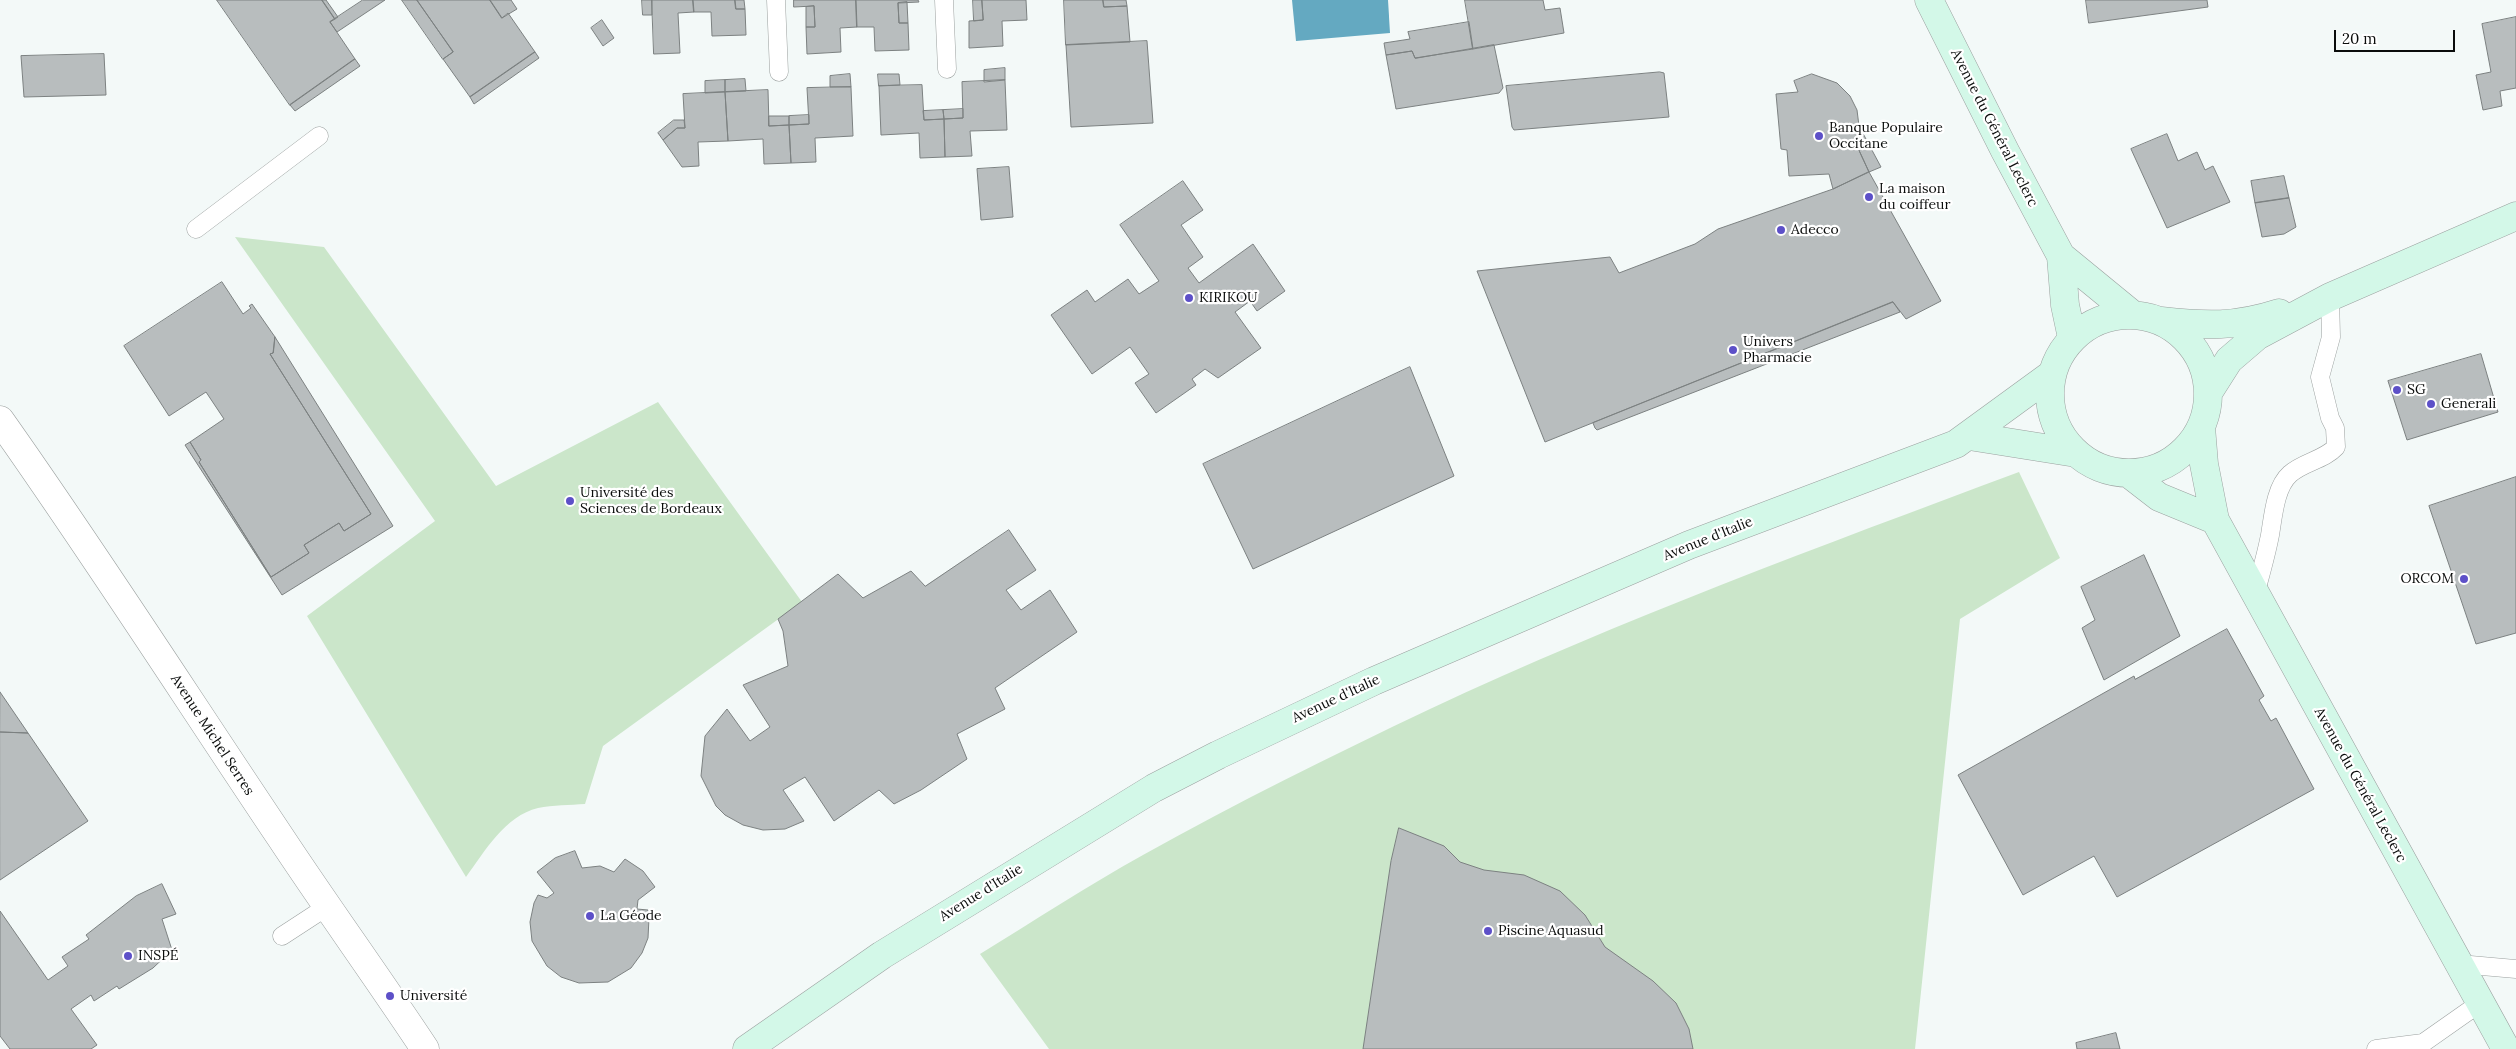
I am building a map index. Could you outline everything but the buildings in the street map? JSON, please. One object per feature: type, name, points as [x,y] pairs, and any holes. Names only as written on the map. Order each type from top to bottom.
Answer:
[{"type":"street","name":"Avenue du Général Leclerc","points":[[1929,0],[2004,151],[2061,256],[2133,315]]},
{"type":"street","points":[[2330,297],[2250,322],[2206,326],[2160,321],[2133,315],[2100,320],[2072,338],[2060,354],[2052,374],[2050,391],[2051,408],[2056,425],[2064,440],[2076,453],[2100,467],[2128,473],[2163,465],[2191,443],[2201,427],[2208,393],[2229,360],[2257,336],[2330,297],[2510,218]]},
{"type":"street","name":"Avenue du Général Leclerc","points":[[2061,256],[2065,305],[2072,338]]},
{"type":"street","points":[[2160,321],[2179,333],[2195,350],[2204,371],[2208,393]]},
{"type":"street","name":"Avenue d'Italie","points":[[747,1049],[882,955],[1154,788],[1218,754],[1374,680],[1689,545],[1956,444],[2052,374]]},
{"type":"street","name":"Avenue Michel Serres","points":[[0,420],[62,507],[425,1049]]},
{"type":"street","name":"Avenue du Général Leclerc","points":[[2201,427],[2204,464],[2214,520],[2506,1049]]},
{"type":"street","points":[[1969,436],[2076,453]]},
{"type":"street","points":[[2128,473],[2159,497],[2214,520]]},
{"type":"lane","points":[[776,0],[779,72]]},
{"type":"lane","points":[[944,0],[947,69]]},
{"type":"lane","points":[[196,228],[319,136]]},
{"type":"lane","points":[[2255,595],[2270,536],[2273,507],[2288,476],[2307,462],[2330,453],[2336,447],[2335,428],[2330,418],[2320,377],[2331,338],[2330,297]]},
{"type":"lane","points":[[282,936],[328,906]]},
{"type":"lane","points":[[2459,964],[2516,969]]},
{"type":"lane","points":[[2376,1049],[2423,1043],[2480,1003]]},
{"type":"green space","points":[[235,237],[324,247],[496,486],[658,402],[802,602],[603,746],[585,804],[538,808],[516,818],[488,846],[466,877],[307,616],[435,521]]},
{"type":"green space","points":[[2019,472],[2060,558],[1960,619],[1915,1049],[1049,1049],[980,954],[1143,855],[1285,780],[1430,709],[1575,644],[1722,584]]},
{"type":"water","points":[[1292,0],[1388,0],[1390,33],[1296,41]]},
{"type":"place","name":"Banque Populaire Occitane","points":[[1819,136]]},
{"type":"place","name":"La maison du coiffeur","points":[[1869,197]]},
{"type":"place","name":"Adecco","points":[[1781,230]]},
{"type":"place","name":"KIRIKOU","points":[[1189,298]]},
{"type":"place","name":"Univers Pharmacie","points":[[1733,350]]},
{"type":"place","name":"SG","points":[[2397,390]]},
{"type":"place","name":"Generali","points":[[2431,404]]},
{"type":"place","name":"Université des Sciences de Bordeaux","points":[[570,501]]},
{"type":"place","name":"ORCOM","points":[[2464,579]]},
{"type":"place","name":"La Géode","points":[[590,916]]},
{"type":"place","name":"Piscine Aquasud","points":[[1488,931]]},
{"type":"place","name":"INSPÉ","points":[[128,956]]},
{"type":"place","name":"Université","points":[[390,996]]}]
